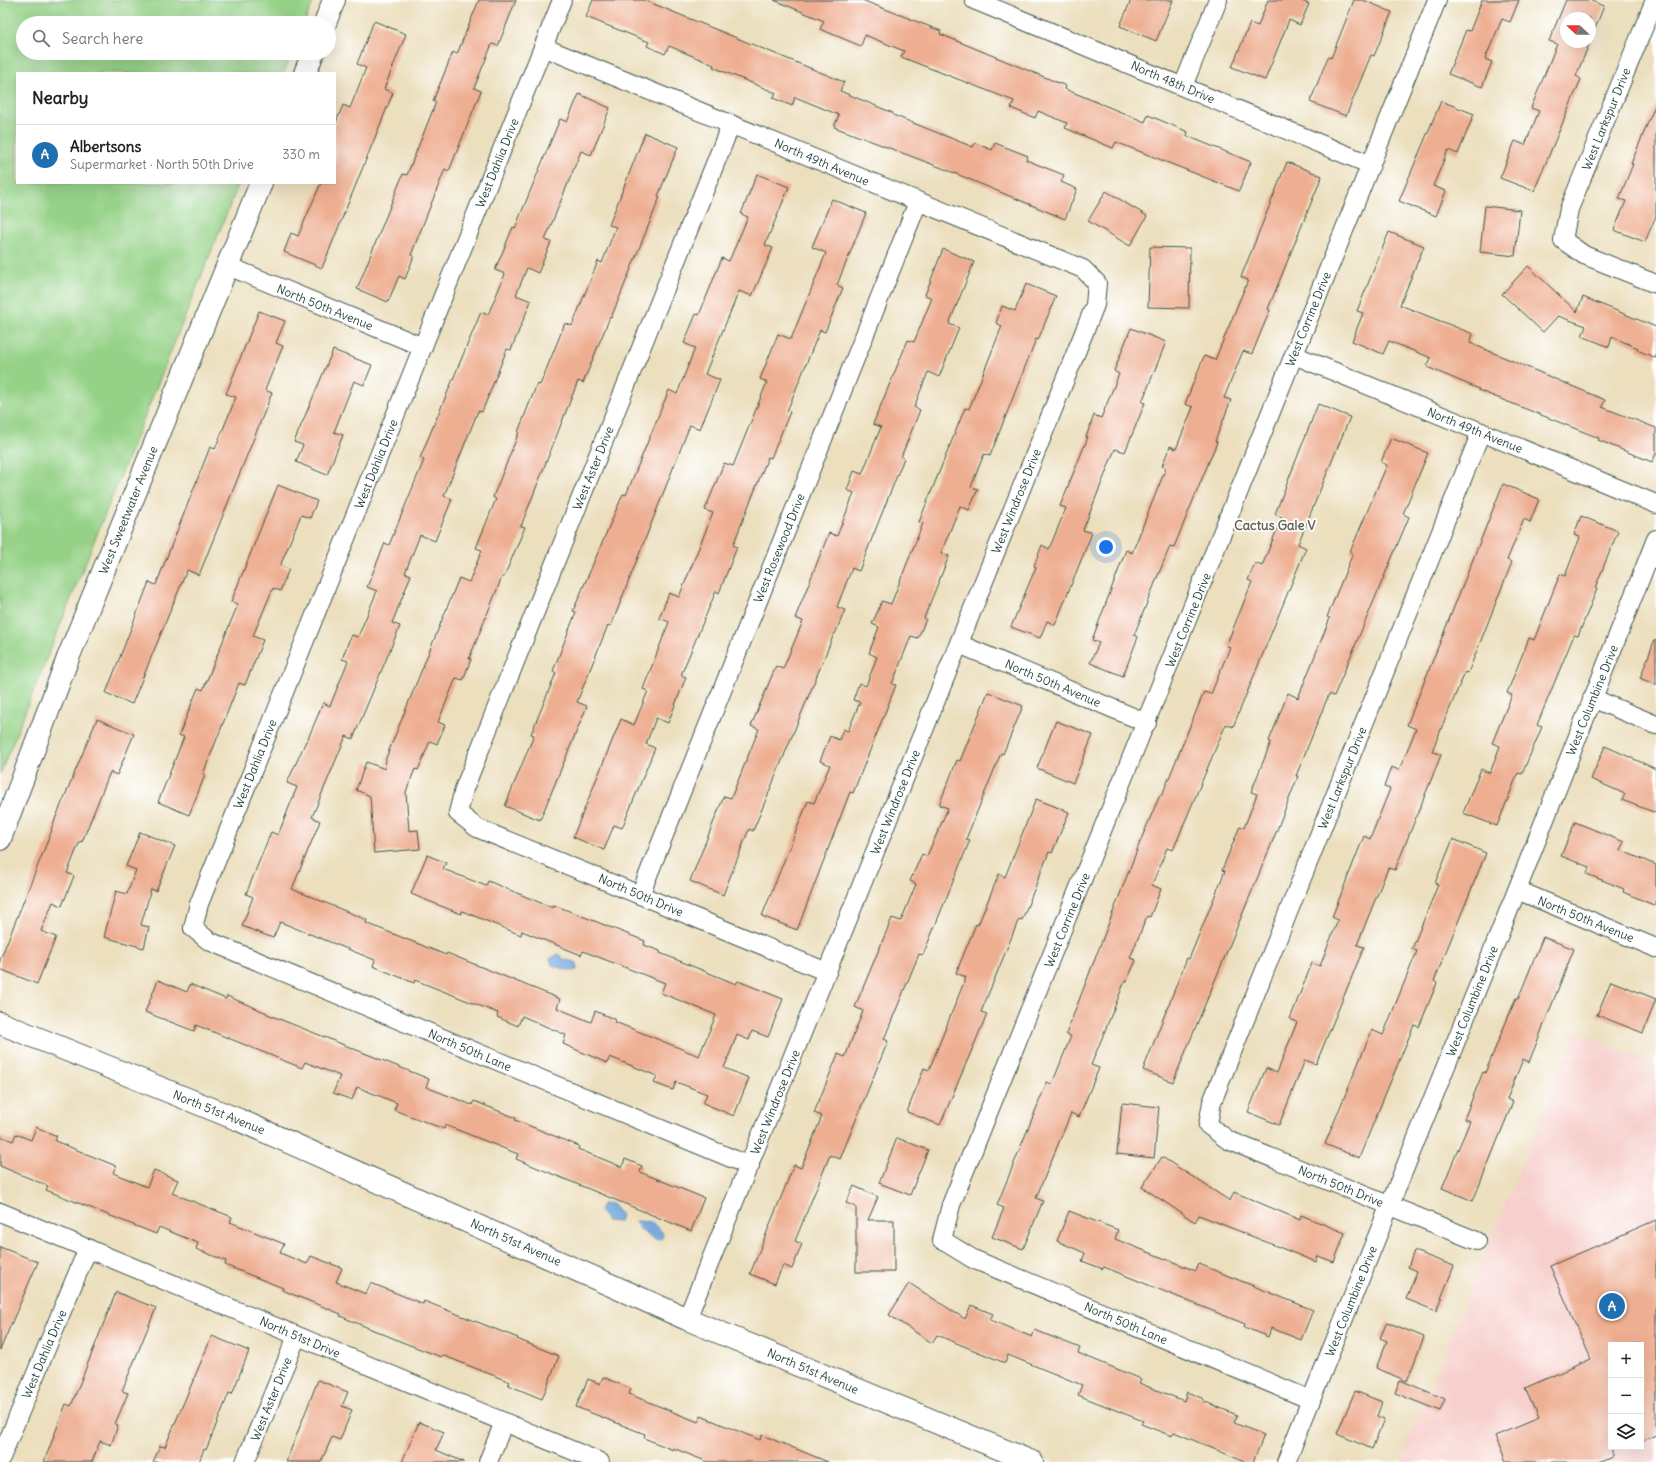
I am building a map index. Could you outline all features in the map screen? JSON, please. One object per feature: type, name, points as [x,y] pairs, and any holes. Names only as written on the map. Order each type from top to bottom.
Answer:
[{"type":"main road","points":[[328,16],[334,0]]},
{"type":"main road","points":[[305,72],[310,60]]},
{"type":"main road","name":"West Sweetwater Avenue","points":[[0,839],[68,658],[261,184]]},
{"type":"main road","name":"North 51st Avenue","points":[[0,1023],[246,1123],[687,1319],[1032,1462]]},
{"type":"street","name":"West Dahlia Drive","points":[[193,928],[199,904],[562,0]]},
{"type":"street","name":"North 48th Drive","points":[[974,0],[997,4],[1183,86],[1371,165]]},
{"type":"street","points":[[1183,86],[1218,0]]},
{"type":"street","name":"West Corrine Drive","points":[[942,1240],[951,1205],[1147,723],[1437,0]]},
{"type":"street","name":"West Larkspur Drive","points":[[1655,0],[1569,209],[1563,240],[1584,255],[1656,284]]},
{"type":"street","name":"North 49th Avenue","points":[[543,47],[918,202],[1084,268],[1097,283]]},
{"type":"street","name":"West Aster Drive","points":[[458,813],[464,789],[731,124]]},
{"type":"street","name":"West Rosewood Drive","points":[[640,895],[918,202]]},
{"type":"street","name":"North 50th Avenue","points":[[228,266],[423,347]]},
{"type":"street","name":"West Windrose Drive","points":[[687,1319],[750,1166],[1095,305],[1097,283]]},
{"type":"street","name":"North 49th Avenue","points":[[1294,355],[1656,504]]},
{"type":"street","name":"West Larkspur Drive","points":[[1208,1125],[1215,1094],[1481,432]]},
{"type":"street","name":"West Columbine Drive","points":[[1286,1462],[1656,539]]},
{"type":"street","name":"North 50th Avenue","points":[[959,644],[1147,723]]},
{"type":"street","points":[[1592,698],[1656,725]]},
{"type":"street","name":"North 50th Drive","points":[[458,813],[477,828],[827,972]]},
{"type":"street","name":"North 50th Avenue","points":[[1516,890],[1656,948]]},
{"type":"street","name":"North 50th Lane","points":[[193,928],[208,941],[750,1166]]},
{"type":"street","name":"North 50th Drive","points":[[1208,1125],[1228,1140],[1477,1241]]},
{"type":"street","name":"North 51st Drive","points":[[0,1212],[600,1462]]},
{"type":"street","name":"North 50th Lane","points":[[942,1240],[973,1259],[1311,1400]]},
{"type":"street","name":"West Dahlia Drive","points":[[0,1460],[88,1248]]},
{"type":"street","name":"West Aster Drive","points":[[245,1462],[297,1336]]},
{"type":"street","points":[[488,1462],[504,1422]]},
{"type":"shaded area","points":[[1576,1032],[1656,1065],[1656,1462],[1400,1462]]},
{"type":"green space","points":[[0,0],[314,0],[307,16],[16,16],[16,60],[289,60],[284,72],[16,72],[16,184],[239,184],[0,774]]},
{"type":"water","points":[[558,954],[564,959],[577,963],[577,970],[571,971],[552,965],[550,959]]},
{"type":"water","points":[[602,1204],[612,1204],[621,1215],[619,1222],[607,1221],[600,1211]]},
{"type":"water","points":[[635,1221],[651,1222],[663,1233],[662,1238],[657,1240],[647,1234]]},
{"type":"building","points":[[479,0],[516,0],[498,46],[492,44],[474,88],[481,91],[449,171],[445,169],[411,255],[414,256],[405,279],[399,276],[388,302],[357,289],[403,174],[407,175],[436,102],[433,101],[453,52],[457,54]]},
{"type":"building","points":[[593,0],[644,0],[844,82],[840,91],[893,113],[893,115],[973,147],[975,143],[992,150],[995,143],[1028,156],[1026,160],[1064,175],[1061,182],[1077,189],[1065,219],[942,168],[834,127],[839,115],[795,97],[792,106],[773,98],[776,93],[713,67],[714,65],[669,46],[665,54],[647,46],[649,42],[586,17]]},
{"type":"building","points":[[774,0],[862,0],[941,31],[940,34],[1066,86],[1065,89],[1145,122],[1148,115],[1188,132],[1187,136],[1251,162],[1239,191],[1116,142],[1113,148],[1065,128],[1067,123],[1038,111],[1035,118],[1011,108],[1014,101],[901,57],[904,51],[865,35],[861,46],[820,29],[824,21]]},
{"type":"building","points":[[1131,0],[1173,0],[1156,41],[1120,26]]},
{"type":"building","points":[[1268,0],[1299,0],[1309,4],[1300,25],[1289,20],[1265,80],[1232,67],[1250,23],[1258,26]]},
{"type":"building","points":[[1354,0],[1363,0],[1392,12],[1374,56],[1371,55],[1346,116],[1310,102],[1328,57],[1331,58]]},
{"type":"building","points":[[1482,0],[1519,0],[1510,22],[1502,19],[1485,59],[1492,62],[1482,87],[1448,74],[1466,30],[1470,31]]},
{"type":"building","points":[[1566,0],[1589,0],[1604,6],[1596,26],[1596,12],[1561,12]]},
{"type":"building","points":[[1560,14],[1560,48],[1588,48],[1576,76],[1581,79],[1534,191],[1500,178],[1515,141],[1525,145],[1539,111],[1531,108],[1557,44],[1549,41]]},
{"type":"building","points":[[374,21],[406,34],[384,89],[393,93],[322,268],[284,252],[291,233],[298,236],[321,184],[336,184],[336,122],[343,105],[350,108],[366,68],[357,64]]},
{"type":"building","points":[[579,94],[610,108],[591,155],[581,151],[545,240],[551,242],[538,273],[527,268],[516,295],[531,301],[511,350],[507,349],[482,412],[478,411],[444,496],[452,499],[435,541],[420,535],[405,573],[411,575],[392,623],[400,626],[353,739],[346,736],[312,817],[320,821],[292,889],[367,920],[366,923],[446,955],[447,953],[560,999],[557,1008],[591,1022],[595,1011],[616,1020],[615,1022],[699,1056],[716,1015],[661,993],[665,983],[583,951],[581,955],[522,931],[521,935],[462,911],[461,914],[411,894],[427,855],[446,863],[443,869],[486,886],[488,881],[553,908],[554,905],[645,941],[644,945],[660,951],[660,953],[736,984],[738,981],[783,999],[768,1037],[752,1031],[749,1040],[737,1035],[724,1068],[749,1078],[734,1116],[703,1103],[707,1094],[676,1082],[673,1090],[654,1083],[657,1076],[610,1057],[607,1063],[563,1044],[566,1035],[522,1016],[518,1026],[497,1017],[498,1013],[415,980],[414,983],[373,966],[375,960],[280,922],[273,938],[242,926],[253,897],[246,894],[271,832],[278,835],[297,787],[287,783],[323,703],[330,706],[348,661],[342,659],[351,635],[358,637],[377,591],[367,587],[385,543],[389,545],[424,460],[420,458],[481,312],[488,315],[505,274],[495,270],[513,227],[515,228],[560,119],[567,122]]},
{"type":"building","points":[[1441,101],[1474,114],[1458,154],[1448,150],[1433,186],[1446,191],[1436,216],[1399,201]]},
{"type":"building","points":[[1656,103],[1656,216],[1645,242],[1614,230],[1626,201],[1619,199],[1633,164],[1631,164]]},
{"type":"building","points":[[645,133],[678,147],[658,196],[660,197],[611,318],[610,317],[583,383],[578,381],[521,526],[525,527],[504,577],[502,577],[469,659],[471,659],[463,680],[456,678],[438,722],[445,725],[437,744],[430,741],[418,770],[415,769],[406,792],[409,831],[418,830],[420,849],[374,853],[370,796],[356,790],[366,762],[385,769],[386,758],[459,578],[469,582],[482,550],[476,548],[496,499],[493,497],[518,432],[537,384],[540,385],[565,323],[572,326],[598,261],[602,263],[616,227],[609,225]]},
{"type":"building","points":[[1287,162],[1322,176],[1268,309],[1270,310],[1252,354],[1243,351],[1224,398],[1231,400],[1215,441],[1217,442],[1174,547],[1170,546],[1134,635],[1138,637],[1123,676],[1090,663],[1099,643],[1092,640],[1126,550],[1132,553],[1166,468],[1162,466],[1170,446],[1176,449],[1193,407],[1185,404],[1204,356],[1215,360],[1248,280],[1241,277]]},
{"type":"building","points":[[757,174],[789,187],[765,245],[773,248],[752,296],[739,291],[705,374],[720,380],[700,429],[690,425],[611,626],[608,625],[577,702],[587,706],[540,820],[505,806],[534,735],[531,734],[556,673],[553,671],[576,612],[573,611],[623,494],[626,495],[669,390],[677,394],[695,348],[684,343],[696,314],[699,315],[722,258],[729,261],[748,217],[741,214]]},
{"type":"building","points":[[1106,191],[1147,216],[1130,246],[1088,221]]},
{"type":"building","points":[[832,199],[866,213],[837,285],[843,288],[825,332],[820,330],[787,411],[790,412],[771,458],[768,457],[733,545],[737,547],[719,593],[716,591],[681,675],[686,677],[668,723],[656,718],[646,744],[655,748],[622,828],[614,825],[604,850],[573,837],[621,719],[634,725],[648,691],[643,689],[669,622],[659,618],[669,593],[679,597],[713,513],[705,510],[724,463],[733,466],[767,382],[760,379],[778,334],[791,339],[826,253],[812,247]]},
{"type":"building","points":[[1485,206],[1520,210],[1515,256],[1480,252]]},
{"type":"building","points":[[1389,232],[1424,246],[1400,305],[1473,334],[1470,343],[1605,400],[1602,407],[1656,428],[1656,454],[1652,462],[1598,440],[1599,438],[1478,390],[1479,389],[1427,367],[1431,358],[1389,341],[1383,354],[1352,341],[1363,313],[1357,311]]},
{"type":"building","points":[[1150,247],[1190,248],[1189,308],[1148,307]]},
{"type":"building","points":[[943,249],[974,262],[949,324],[959,328],[939,377],[928,372],[914,407],[920,410],[901,457],[904,458],[859,571],[852,568],[837,607],[845,610],[753,831],[749,829],[723,895],[690,881],[724,796],[731,798],[759,729],[751,726],[776,666],[783,669],[803,621],[795,618],[829,533],[837,536],[854,493],[847,490],[854,471],[862,474],[881,427],[873,424],[908,340],[914,342],[932,298],[925,295]]},
{"type":"building","points":[[1528,266],[1577,312],[1583,297],[1656,327],[1656,358],[1637,350],[1638,348],[1612,337],[1609,347],[1582,336],[1586,326],[1558,316],[1543,332],[1502,294]]},
{"type":"building","points":[[1026,284],[1056,296],[1038,340],[1036,339],[990,456],[984,454],[971,487],[978,489],[969,510],[960,506],[941,553],[949,556],[924,618],[926,619],[918,638],[911,636],[892,684],[896,685],[853,793],[850,792],[797,930],[762,916],[808,801],[814,803],[830,765],[820,761],[830,736],[839,740],[843,729],[848,731],[860,702],[853,700],[859,683],[866,686],[877,657],[869,653],[879,627],[872,624],[882,601],[891,604],[923,523],[919,522],[965,408],[969,409],[1002,326],[996,323],[1002,306],[1015,311]]},
{"type":"building","points":[[259,311],[285,321],[276,343],[283,346],[265,390],[272,393],[199,575],[187,570],[132,704],[106,693],[149,582],[156,585],[210,447],[215,449],[236,397],[226,394]]},
{"type":"building","points":[[1131,328],[1166,342],[1142,402],[1145,403],[1125,452],[1115,449],[1083,530],[1092,533],[1055,625],[1047,621],[1040,638],[1011,627],[1036,567],[1034,566],[1042,545],[1049,549],[1066,508],[1060,506],[1088,437],[1086,437],[1094,415],[1101,418],[1119,374],[1114,371]]},
{"type":"building","points":[[333,350],[372,365],[364,385],[354,381],[334,432],[343,435],[327,475],[296,462],[303,445],[294,442]]},
{"type":"building","points":[[1318,404],[1350,417],[1298,544],[1306,548],[1233,727],[1226,724],[1173,850],[1167,848],[1152,885],[1161,889],[1150,917],[1147,916],[1130,958],[1136,960],[1127,981],[1125,981],[1091,1065],[1099,1068],[1079,1117],[1071,1113],[1036,1198],[1043,1201],[1023,1249],[992,1237],[1004,1208],[997,1205],[1047,1082],[1052,1084],[1071,1036],[1066,1034],[1142,837],[1160,795],[1162,795],[1204,692],[1211,694],[1230,647],[1226,646],[1252,582],[1248,580],[1255,563],[1262,566],[1282,517],[1275,514]]},
{"type":"building","points":[[1391,438],[1428,453],[1403,514],[1409,517],[1334,696],[1329,694],[1296,776],[1298,776],[1273,840],[1173,1082],[1143,1070],[1187,958],[1189,959],[1225,871],[1222,870],[1240,826],[1244,828],[1257,794],[1251,792],[1271,742],[1269,741],[1288,693],[1298,698],[1330,618],[1327,617],[1353,553],[1350,552],[1387,465],[1381,462]]},
{"type":"building","points":[[1503,484],[1539,499],[1530,522],[1524,519],[1507,560],[1512,562],[1468,673],[1465,672],[1432,751],[1441,755],[1395,870],[1388,868],[1357,945],[1364,947],[1316,1064],[1305,1060],[1279,1125],[1248,1112],[1266,1068],[1277,1073],[1297,1022],[1290,1019],[1312,963],[1320,966],[1338,920],[1332,917],[1364,836],[1370,839],[1390,789],[1384,787],[1391,767],[1399,770],[1416,729],[1407,725]]},
{"type":"building","points":[[278,485],[317,501],[310,518],[301,515],[280,566],[289,569],[280,591],[273,588],[253,636],[263,640],[245,685],[239,683],[203,774],[205,775],[189,815],[158,802],[184,737],[179,735],[198,688],[203,690],[238,604],[231,602]]},
{"type":"building","points":[[1581,516],[1618,531],[1595,588],[1597,589],[1578,636],[1574,635],[1537,725],[1542,727],[1522,774],[1518,773],[1497,826],[1463,813],[1481,769],[1490,773],[1500,746],[1492,743],[1512,695],[1507,693],[1529,638],[1534,640],[1560,574],[1565,576],[1580,537],[1574,535]]},
{"type":"building","points":[[1655,639],[1656,640],[1656,685],[1640,678]]},
{"type":"building","points":[[988,692],[1023,706],[1003,754],[1001,753],[966,839],[970,840],[923,955],[919,954],[884,1039],[888,1041],[840,1159],[830,1155],[795,1241],[802,1244],[792,1269],[783,1265],[775,1284],[750,1274],[794,1165],[801,1168],[822,1116],[814,1113],[838,1054],[845,1057],[863,1011],[855,1007],[892,918],[901,921],[916,884],[910,881],[922,854],[927,856],[948,808],[939,805],[957,760],[960,761]]},
{"type":"building","points":[[97,719],[134,734],[117,775],[110,772],[82,842],[80,841],[67,873],[74,876],[62,906],[53,902],[41,931],[56,937],[37,984],[0,969],[0,960],[52,830],[51,829]]},
{"type":"building","points":[[1056,721],[1093,735],[1073,783],[1037,768]]},
{"type":"building","points":[[1605,746],[1656,769],[1656,813],[1622,800],[1625,794],[1591,779]]},
{"type":"building","points":[[1036,799],[1069,812],[1052,853],[1049,852],[1022,920],[1019,919],[981,1012],[987,1014],[940,1125],[907,1112],[924,1068],[929,1070],[966,977],[956,973],[976,924],[978,925],[999,874],[1005,877]]},
{"type":"building","points":[[1575,822],[1624,842],[1620,850],[1656,865],[1656,906],[1623,892],[1624,889],[1587,874],[1589,867],[1561,856]]},
{"type":"building","points":[[140,832],[175,846],[156,891],[151,889],[141,925],[149,927],[144,948],[104,937],[116,891],[127,894],[136,870],[126,866]]},
{"type":"building","points":[[1453,839],[1486,853],[1434,981],[1437,983],[1419,1027],[1414,1025],[1359,1158],[1325,1144],[1372,1030],[1383,1035],[1417,951],[1412,949],[1438,885],[1435,883]]},
{"type":"building","points":[[1543,937],[1574,949],[1529,1062],[1523,1059],[1507,1099],[1513,1102],[1473,1201],[1442,1188],[1470,1121],[1464,1119],[1516,998],[1518,999]]},
{"type":"building","points":[[158,980],[187,992],[190,984],[226,999],[227,996],[267,1014],[429,1079],[426,1087],[472,1105],[474,1101],[516,1118],[515,1120],[579,1146],[578,1149],[622,1167],[625,1159],[642,1166],[640,1172],[704,1198],[691,1231],[516,1159],[518,1154],[445,1125],[444,1129],[394,1110],[397,1103],[357,1087],[352,1100],[333,1093],[340,1076],[305,1062],[302,1068],[196,1025],[194,1031],[145,1012]]},
{"type":"building","points":[[1611,981],[1656,999],[1643,1033],[1597,1015]]},
{"type":"building","points":[[1122,1103],[1159,1107],[1154,1158],[1117,1154]]},
{"type":"building","points":[[36,1127],[57,1136],[55,1141],[116,1166],[113,1173],[147,1187],[154,1170],[178,1180],[172,1193],[232,1217],[230,1222],[284,1244],[280,1253],[307,1264],[311,1256],[342,1268],[336,1282],[366,1294],[371,1283],[423,1304],[424,1301],[518,1338],[517,1339],[559,1356],[542,1399],[508,1385],[510,1382],[442,1355],[441,1357],[407,1344],[340,1316],[341,1314],[282,1290],[283,1288],[225,1265],[226,1261],[196,1249],[198,1243],[159,1227],[156,1234],[46,1190],[48,1186],[0,1166],[0,1136],[13,1141],[16,1134],[31,1140]]},
{"type":"building","points":[[897,1138],[928,1150],[910,1195],[879,1183]]},
{"type":"building","points":[[1162,1157],[1230,1201],[1234,1192],[1300,1220],[1301,1215],[1345,1233],[1334,1262],[1318,1256],[1316,1262],[1199,1215],[1195,1222],[1142,1187]]},
{"type":"building","points":[[854,1186],[878,1197],[868,1220],[894,1220],[894,1272],[856,1272],[856,1207],[846,1203]]},
{"type":"building","points":[[1069,1211],[1118,1230],[1115,1239],[1196,1271],[1199,1264],[1313,1310],[1301,1340],[1271,1328],[1268,1337],[1244,1327],[1245,1324],[1104,1267],[1103,1269],[1082,1261],[1085,1253],[1057,1241]]},
{"type":"building","points":[[1656,1220],[1656,1436],[1644,1441],[1644,1342],[1608,1342],[1608,1450],[1611,1450],[1611,1456],[1597,1462],[1506,1462],[1495,1436],[1538,1418],[1525,1388],[1591,1359],[1550,1266]]},
{"type":"building","points":[[0,1247],[38,1262],[0,1350]]},
{"type":"building","points":[[1414,1251],[1454,1266],[1436,1311],[1406,1299],[1417,1271],[1408,1267]]},
{"type":"building","points":[[909,1283],[965,1319],[971,1305],[993,1314],[990,1320],[1032,1337],[1035,1330],[1080,1348],[1078,1353],[1141,1379],[1139,1383],[1184,1401],[1187,1392],[1204,1399],[1203,1401],[1237,1415],[1234,1423],[1264,1435],[1253,1462],[1245,1462],[1174,1432],[1172,1436],[1141,1424],[1143,1421],[1078,1395],[1082,1385],[1008,1355],[1005,1363],[937,1335],[932,1343],[889,1315]]},
{"type":"building","points":[[116,1292],[156,1308],[122,1391],[128,1393],[115,1424],[118,1425],[111,1445],[100,1441],[92,1462],[44,1462],[66,1404],[71,1406]]},
{"type":"building","points":[[1387,1322],[1424,1337],[1407,1381],[1376,1368],[1387,1341],[1380,1338]]},
{"type":"building","points":[[212,1336],[249,1351],[232,1394],[229,1393],[206,1450],[204,1449],[199,1462],[153,1462],[160,1446],[165,1447]]},
{"type":"building","points":[[603,1377],[631,1389],[629,1394],[698,1422],[701,1416],[760,1440],[762,1435],[828,1462],[708,1462],[673,1448],[673,1450],[644,1438],[645,1434],[576,1407],[588,1379],[600,1384]]},
{"type":"building","points":[[318,1380],[348,1392],[342,1406],[352,1410],[340,1440],[332,1437],[321,1462],[286,1462]]},
{"type":"building","points":[[1400,1380],[1445,1399],[1440,1411],[1395,1393]]},
{"type":"building","points":[[1355,1391],[1382,1402],[1377,1416],[1384,1419],[1372,1449],[1337,1434]]},
{"type":"building","points":[[419,1422],[444,1432],[436,1450],[464,1462],[402,1462]]},
{"type":"place","name":"Albertsons","points":[[1612,1306]]},
{"type":"district","name":"Cactus Gale V","points":[[1275,525]]}]
